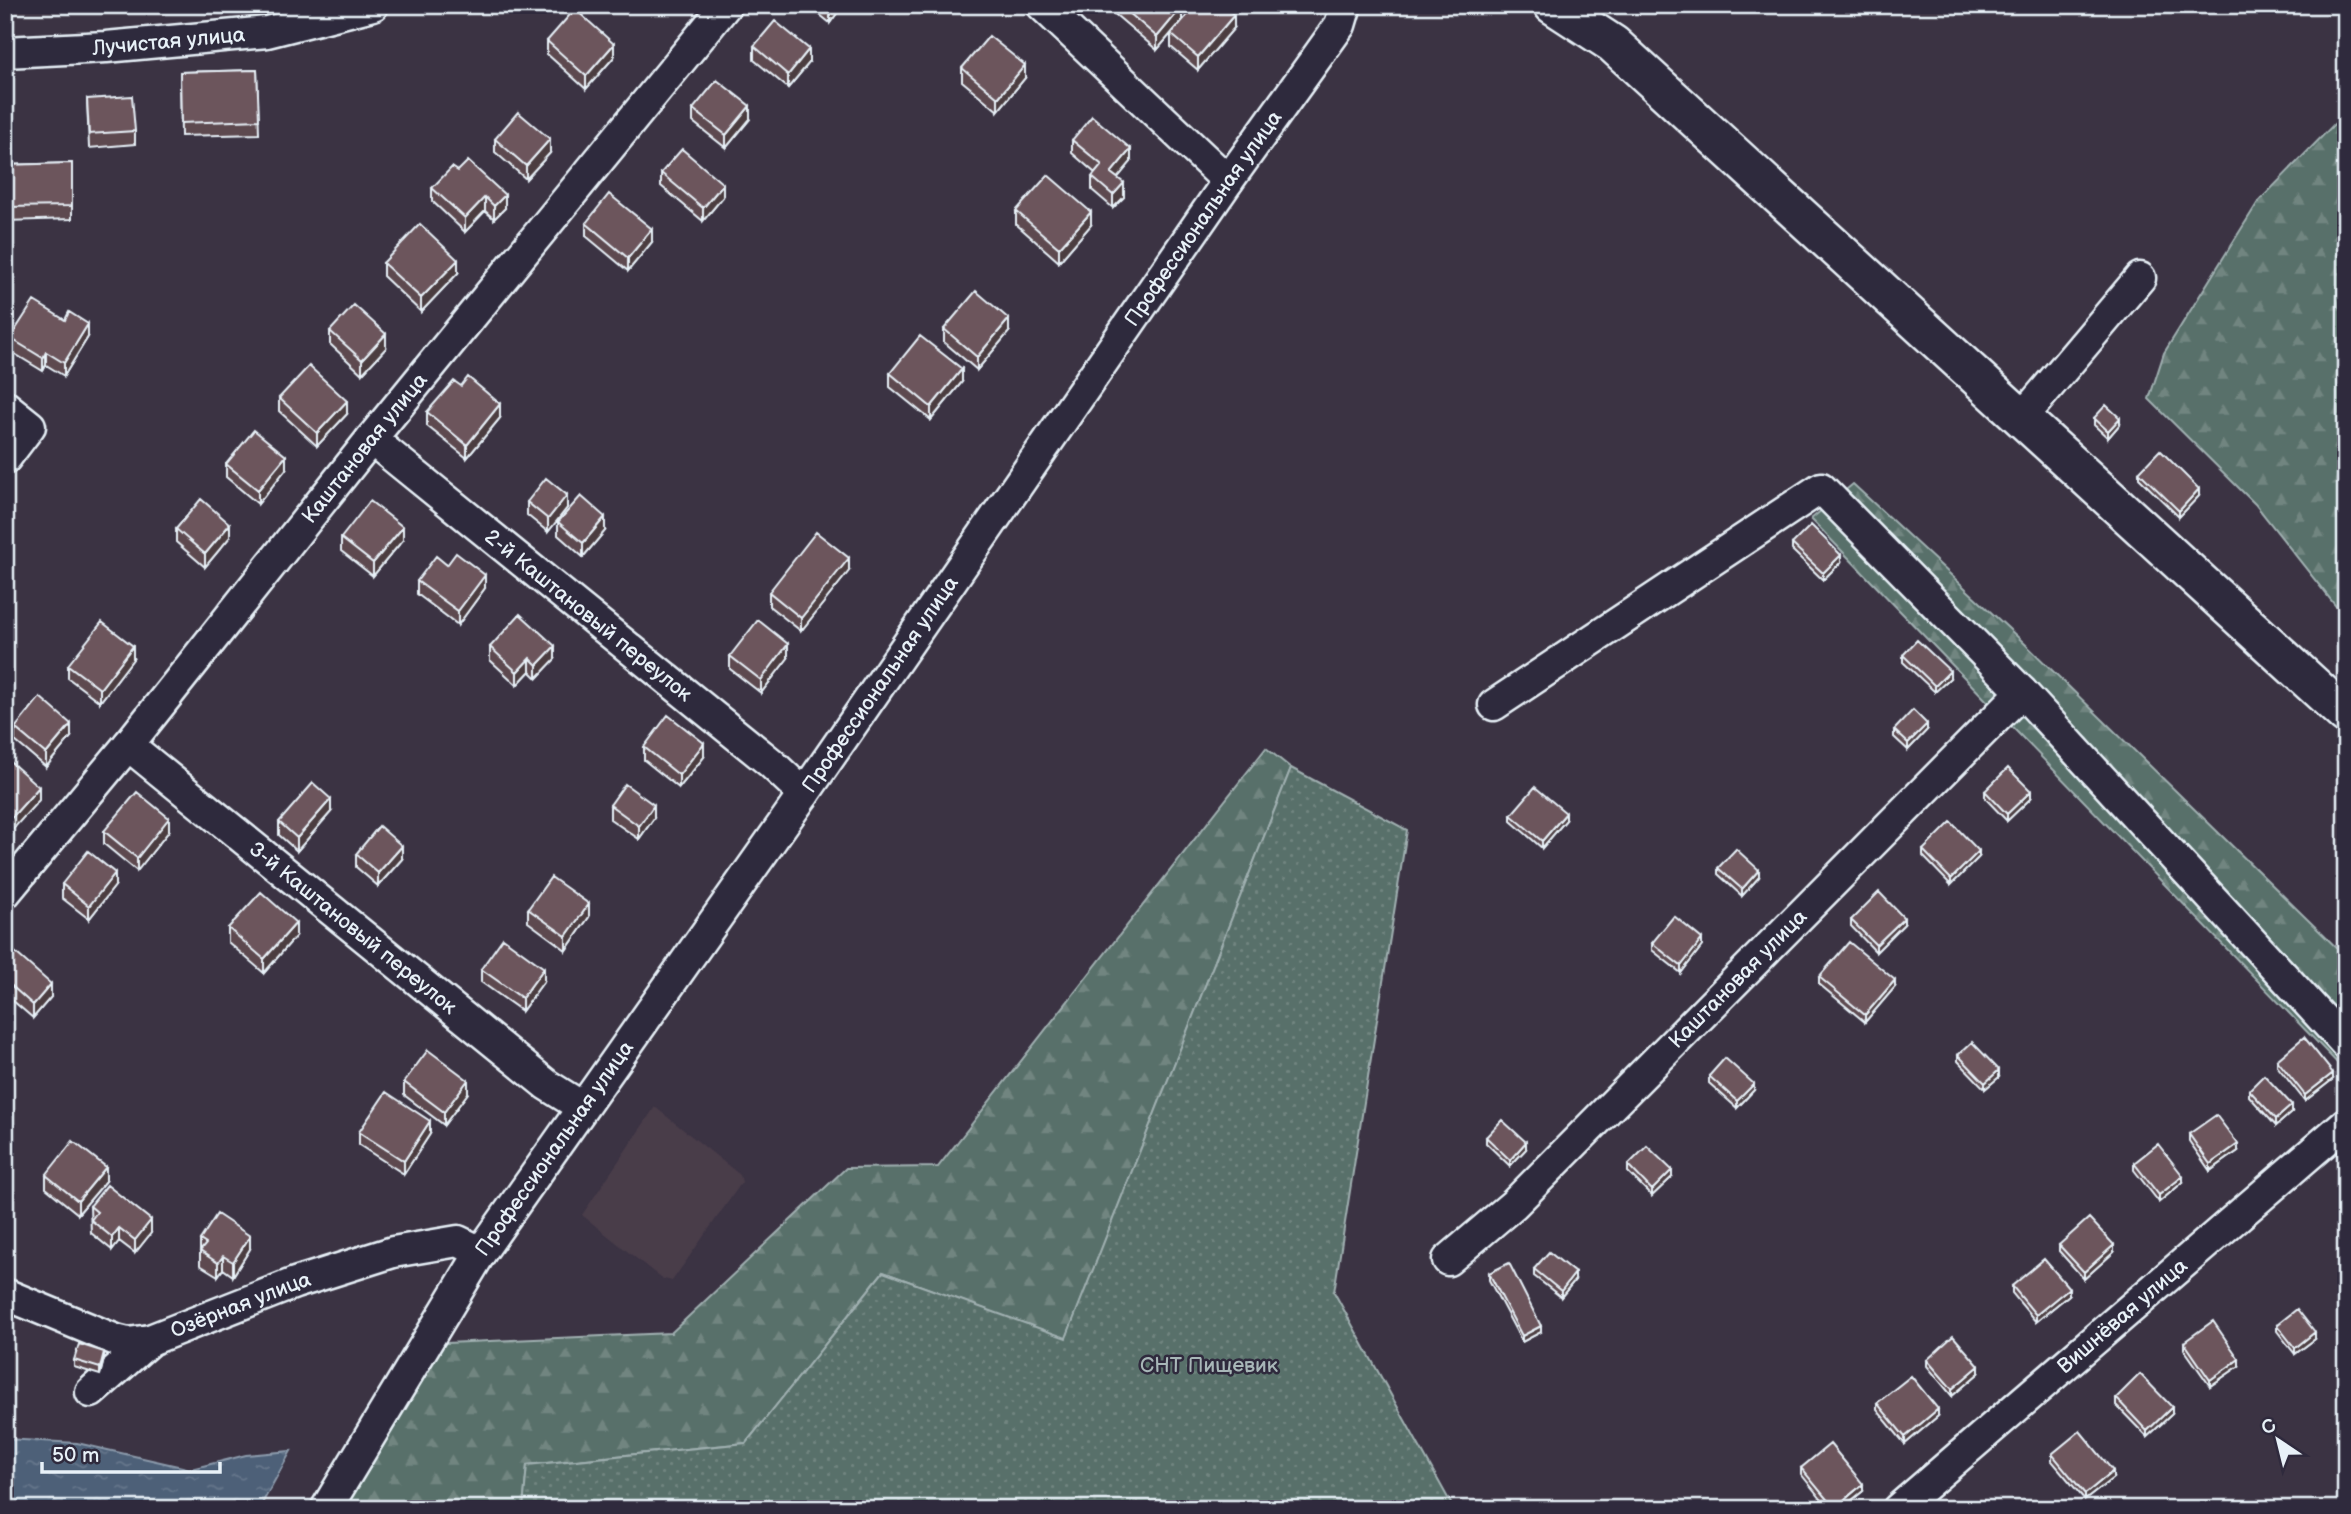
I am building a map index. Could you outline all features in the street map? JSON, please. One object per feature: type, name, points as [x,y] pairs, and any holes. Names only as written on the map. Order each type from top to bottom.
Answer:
[{"type":"main road","points":[[1553,5],[1614,44],[2346,715]]},
{"type":"main road","points":[[1592,5],[1614,44]]},
{"type":"street","name":"Лучистая улица","points":[[5,52],[106,47],[267,32],[373,5]]},
{"type":"street","name":"Каштановая улица","points":[[5,893],[128,745],[371,439],[726,5]]},
{"type":"street","points":[[1042,5],[1228,181]]},
{"type":"street","name":"Профессиональная улица","points":[[326,1509],[481,1252],[804,794],[1343,15],[1369,5]]},
{"type":"street","points":[[2021,419],[2140,278]]},
{"type":"street","points":[[5,407],[30,426],[5,460]]},
{"type":"street","name":"2-й Каштановый переулок","points":[[371,439],[760,755],[804,794]]},
{"type":"street","points":[[1494,705],[1821,488],[2022,692],[2346,1044]]},
{"type":"street","name":"Каштановая улица","points":[[1448,1260],[1514,1204],[2022,692]]},
{"type":"street","name":"3-й Каштановый переулок","points":[[128,745],[547,1085],[582,1107]]},
{"type":"street","name":"Вишнёвая улица","points":[[1898,1509],[2346,1123]]},
{"type":"street","name":"Озёрная улица","points":[[5,1294],[128,1343],[150,1340],[295,1283],[393,1252],[458,1241],[481,1252]]},
{"type":"street","points":[[91,1392],[150,1340]]},
{"type":"shaded area","points":[[655,1107],[740,1175],[742,1182],[672,1281],[661,1278],[582,1215]]},
{"type":"green space","points":[[2346,112],[2346,619],[2255,504],[2149,399],[2164,353],[2258,202]]},
{"type":"green space","points":[[1853,484],[2022,641],[2346,957],[2346,1072],[1811,519]]},
{"type":"green space","points":[[1266,748],[1291,768],[1066,1339],[883,1272],[746,1443],[527,1465],[523,1509],[360,1509],[335,1494],[424,1344],[671,1333],[846,1168],[938,1167]]},
{"type":"green space","name":"СНТ Пищевик","points":[[1291,768],[1407,830],[1334,1292],[1454,1509],[523,1509],[527,1465],[746,1443],[883,1272],[1066,1338]]},
{"type":"water","points":[[5,1439],[77,1443],[191,1469],[246,1455],[291,1451],[259,1509],[5,1509]]},
{"type":"building","points":[[1120,5],[1179,5],[1182,7],[1157,37]]},
{"type":"building","points":[[1196,5],[1223,5],[1234,15],[1198,57],[1171,34]]},
{"type":"building","points":[[575,9],[614,44],[586,76],[547,41]]},
{"type":"building","points":[[775,21],[809,49],[788,75],[754,46]]},
{"type":"building","points":[[989,36],[1025,65],[998,98],[962,68]]},
{"type":"building","points":[[257,70],[259,120],[181,123],[180,72]]},
{"type":"building","points":[[717,80],[750,106],[726,135],[693,109]]},
{"type":"building","points":[[132,96],[135,131],[89,134],[87,99]]},
{"type":"building","points":[[518,112],[550,139],[526,166],[495,139]]},
{"type":"building","points":[[1092,116],[1131,149],[1111,173],[1124,183],[1113,195],[1092,177],[1102,165],[1072,140]]},
{"type":"building","points":[[682,149],[723,184],[703,208],[661,173]]},
{"type":"building","points":[[468,161],[505,195],[494,206],[485,197],[465,218],[432,188],[452,167],[458,171]]},
{"type":"building","points":[[72,163],[72,206],[5,207],[5,165]]},
{"type":"building","points":[[1048,175],[1091,212],[1059,248],[1016,211]]},
{"type":"building","points":[[609,194],[652,229],[628,258],[586,223]]},
{"type":"building","points":[[420,224],[458,260],[421,298],[383,263]]},
{"type":"building","points":[[976,291],[1009,319],[977,357],[944,329]]},
{"type":"building","points":[[34,301],[65,320],[69,312],[88,324],[64,363],[46,352],[43,358],[10,338]]},
{"type":"building","points":[[354,305],[386,334],[362,360],[330,331]]},
{"type":"building","points":[[920,336],[962,369],[931,407],[890,373]]},
{"type":"building","points":[[309,366],[347,401],[317,433],[279,398]]},
{"type":"building","points":[[468,377],[500,404],[467,445],[427,412],[454,381],[461,386]]},
{"type":"building","points":[[2106,405],[2120,418],[2108,431],[2094,418]]},
{"type":"building","points":[[254,430],[286,456],[258,490],[226,464]]},
{"type":"building","points":[[2160,450],[2199,489],[2179,511],[2139,472]]},
{"type":"building","points":[[546,478],[567,495],[548,519],[527,502]]},
{"type":"building","points":[[581,496],[605,517],[583,543],[558,522]]},
{"type":"building","points":[[201,499],[230,524],[205,554],[176,529]]},
{"type":"building","points":[[370,501],[403,527],[373,563],[341,538]]},
{"type":"building","points":[[1811,525],[1841,555],[1823,573],[1792,544]]},
{"type":"building","points":[[816,532],[849,558],[801,618],[769,592]]},
{"type":"building","points":[[456,553],[485,575],[458,611],[417,581],[436,556],[447,565]]},
{"type":"building","points":[[520,614],[555,646],[537,665],[530,658],[517,672],[490,647]]},
{"type":"building","points":[[758,620],[788,644],[761,680],[730,656]]},
{"type":"building","points":[[102,622],[133,646],[100,689],[68,665]]},
{"type":"building","points":[[1917,640],[1950,671],[1935,686],[1903,655]]},
{"type":"building","points":[[40,697],[71,724],[46,754],[15,728]]},
{"type":"building","points":[[1913,710],[1927,724],[1908,743],[1894,730]]},
{"type":"building","points":[[668,715],[704,743],[679,775],[644,747]]},
{"type":"building","points":[[5,757],[39,787],[5,825]]},
{"type":"building","points":[[2008,768],[2031,791],[2007,814],[1985,791]]},
{"type":"building","points":[[313,783],[331,799],[297,838],[279,822]]},
{"type":"building","points":[[625,784],[654,805],[639,826],[610,805]]},
{"type":"building","points":[[1535,787],[1566,813],[1542,841],[1511,815]]},
{"type":"building","points":[[137,792],[169,818],[137,858],[104,831]]},
{"type":"building","points":[[1951,822],[1979,851],[1951,879],[1923,850]]},
{"type":"building","points":[[379,826],[402,846],[378,873],[356,854]]},
{"type":"building","points":[[1736,849],[1759,870],[1742,889],[1718,868]]},
{"type":"building","points":[[88,851],[115,873],[89,906],[62,884]]},
{"type":"building","points":[[551,877],[589,904],[566,936],[528,909]]},
{"type":"building","points":[[261,892],[296,923],[264,959],[228,928]]},
{"type":"building","points":[[1879,892],[1904,918],[1876,945],[1851,920]]},
{"type":"building","points":[[1674,916],[1702,939],[1681,966],[1652,943]]},
{"type":"building","points":[[503,938],[544,968],[522,998],[481,969]]},
{"type":"building","points":[[1849,942],[1895,980],[1865,1015],[1819,977]]},
{"type":"building","points":[[8,946],[51,984],[33,1005],[5,980],[5,950]]},
{"type":"building","points":[[2304,1037],[2333,1073],[2305,1095],[2277,1060]]},
{"type":"building","points":[[1972,1042],[1999,1070],[1985,1083],[1958,1055]]},
{"type":"building","points":[[428,1050],[468,1080],[444,1112],[404,1082]]},
{"type":"building","points":[[1725,1058],[1754,1084],[1737,1101],[1709,1076]]},
{"type":"building","points":[[2264,1075],[2292,1105],[2276,1119],[2249,1090]]},
{"type":"building","points":[[386,1092],[430,1121],[404,1161],[359,1132]]},
{"type":"building","points":[[2216,1115],[2238,1144],[2210,1164],[2189,1134]]},
{"type":"building","points":[[1502,1120],[1526,1142],[1510,1160],[1486,1137]]},
{"type":"building","points":[[73,1141],[106,1167],[78,1201],[46,1175]]},
{"type":"building","points":[[2158,1144],[2183,1176],[2159,1195],[2134,1163]]},
{"type":"building","points":[[1647,1146],[1672,1170],[1652,1190],[1628,1165]]},
{"type":"building","points":[[107,1185],[151,1220],[135,1240],[119,1228],[112,1237],[91,1220],[97,1212],[90,1206]]},
{"type":"building","points":[[217,1214],[250,1236],[233,1262],[223,1256],[218,1263],[200,1251],[206,1244],[200,1240]]},
{"type":"building","points":[[2089,1218],[2114,1245],[2084,1272],[2059,1245]]},
{"type":"building","points":[[1549,1252],[1575,1273],[1561,1291],[1534,1269]]},
{"type":"building","points":[[2044,1259],[2069,1288],[2036,1315],[2012,1286]]},
{"type":"building","points":[[1509,1263],[1541,1326],[1522,1336],[1489,1273]]},
{"type":"building","points":[[2297,1309],[2315,1332],[2295,1348],[2277,1325]]},
{"type":"building","points":[[2213,1321],[2239,1359],[2210,1380],[2184,1342]]},
{"type":"building","points":[[1953,1336],[1979,1366],[1952,1389],[1927,1360]]},
{"type":"building","points":[[79,1344],[104,1352],[100,1368],[74,1360]]},
{"type":"building","points":[[2140,1374],[2172,1407],[2147,1431],[2116,1398]]},
{"type":"building","points":[[1911,1376],[1938,1409],[1905,1437],[1877,1403]]},
{"type":"building","points":[[2080,1431],[2113,1471],[2085,1494],[2052,1454]]},
{"type":"building","points":[[1830,1444],[1863,1484],[1834,1508],[1801,1468]]}]
